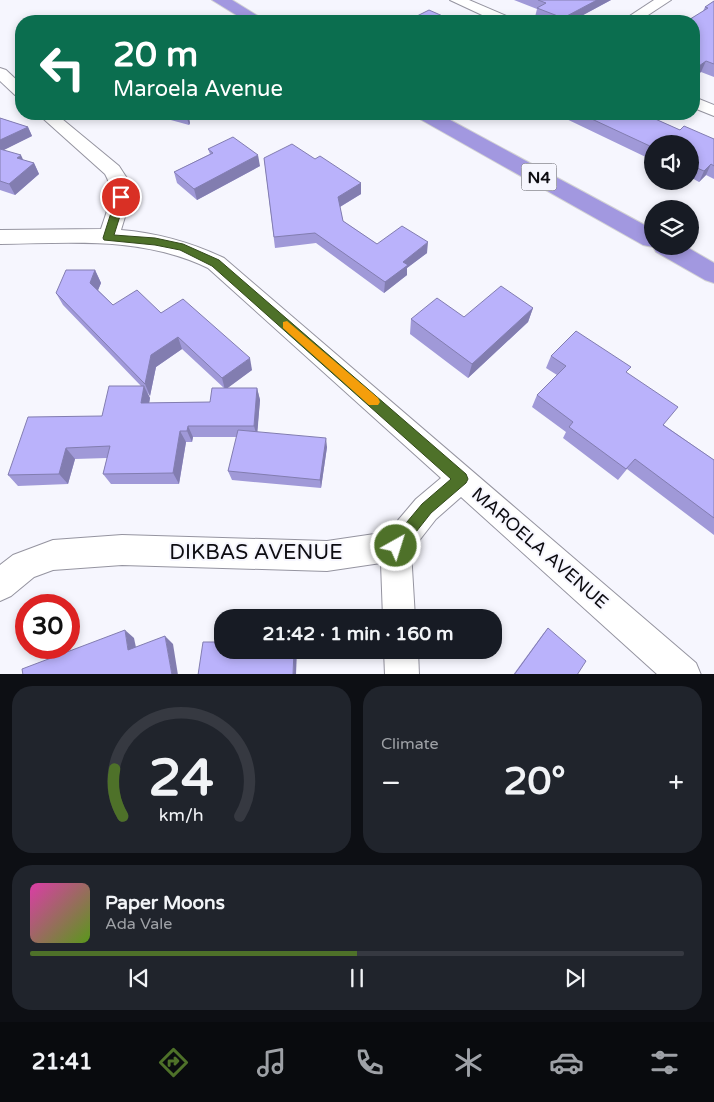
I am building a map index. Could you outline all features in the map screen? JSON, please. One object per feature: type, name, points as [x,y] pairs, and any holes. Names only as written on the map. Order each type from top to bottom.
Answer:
[{"type":"highway","points":[[220,0],[247,15]]},
{"type":"highway","name":"N4","points":[[436,120],[644,236]]},
{"type":"highway","points":[[681,255],[714,274]]},
{"type":"street","points":[[457,0],[492,15]]},
{"type":"street","points":[[638,15],[664,0]]},
{"type":"street","points":[[0,73],[15,87]]},
{"type":"street","points":[[700,105],[714,111]]},
{"type":"street","points":[[53,120],[112,170],[120,183],[121,197],[108,238]]},
{"type":"street","name":"MAROELA AVENUE","points":[[0,237],[108,238],[155,241],[183,247],[216,263],[684,674]]},
{"type":"street","points":[[399,609],[396,546],[426,509],[461,479]]},
{"type":"street","name":"DIKBAS AVENUE","points":[[0,585],[24,566],[53,555],[122,550],[326,556],[396,546]]},
{"type":"street","points":[[401,659],[402,674]]},
{"type":"building","points":[[538,0],[597,0],[569,15],[555,15],[537,8],[546,3]]},
{"type":"building","points":[[714,1],[714,64],[706,61],[700,65],[700,15],[697,15],[708,8],[705,7]]},
{"type":"building","points":[[429,10],[440,15],[419,15]]},
{"type":"building","points":[[0,118],[28,127],[0,140]]},
{"type":"building","points":[[594,120],[658,120],[680,130],[684,126],[714,139],[714,166],[711,164],[704,171],[699,169],[699,135],[644,135],[644,143]]},
{"type":"building","points":[[233,137],[258,155],[194,189],[174,172],[213,153],[208,149]]},
{"type":"building","points":[[292,144],[315,159],[320,156],[361,183],[338,197],[343,221],[377,244],[402,226],[428,242],[403,262],[408,265],[385,282],[315,233],[274,237],[264,158]]},
{"type":"building","points":[[0,149],[21,155],[17,158],[34,163],[9,184],[0,181]]},
{"type":"building","points":[[66,270],[95,270],[90,283],[113,305],[137,290],[161,313],[183,299],[250,358],[222,378],[178,337],[151,355],[145,384],[56,293]]},
{"type":"building","points":[[501,286],[533,308],[472,364],[411,319],[437,298],[464,317]]},
{"type":"building","points":[[576,331],[631,367],[626,372],[678,407],[663,425],[714,460],[714,518],[635,459],[626,469],[569,427],[573,422],[537,395],[566,366],[551,356]]},
{"type":"building","points":[[109,386],[144,386],[141,403],[210,402],[212,388],[257,388],[254,426],[188,426],[187,431],[180,431],[173,473],[103,474],[110,446],[66,448],[59,474],[8,475],[28,417],[102,416]]},
{"type":"building","points":[[238,430],[326,438],[320,480],[228,471]]},
{"type":"building","points":[[548,628],[586,661],[578,674],[515,674]]},
{"type":"building","points":[[125,630],[128,650],[165,636],[172,674],[23,674],[22,669],[48,659],[80,659],[80,647]]},
{"type":"building","points":[[203,642],[214,642],[214,659],[294,659],[293,674],[198,674]]},
{"type":"slow traffic","points":[[287,325],[374,402]]},
{"type":"route","points":[[121,197],[108,238],[155,241],[183,247],[216,263],[461,479],[426,509],[396,546]]}]
